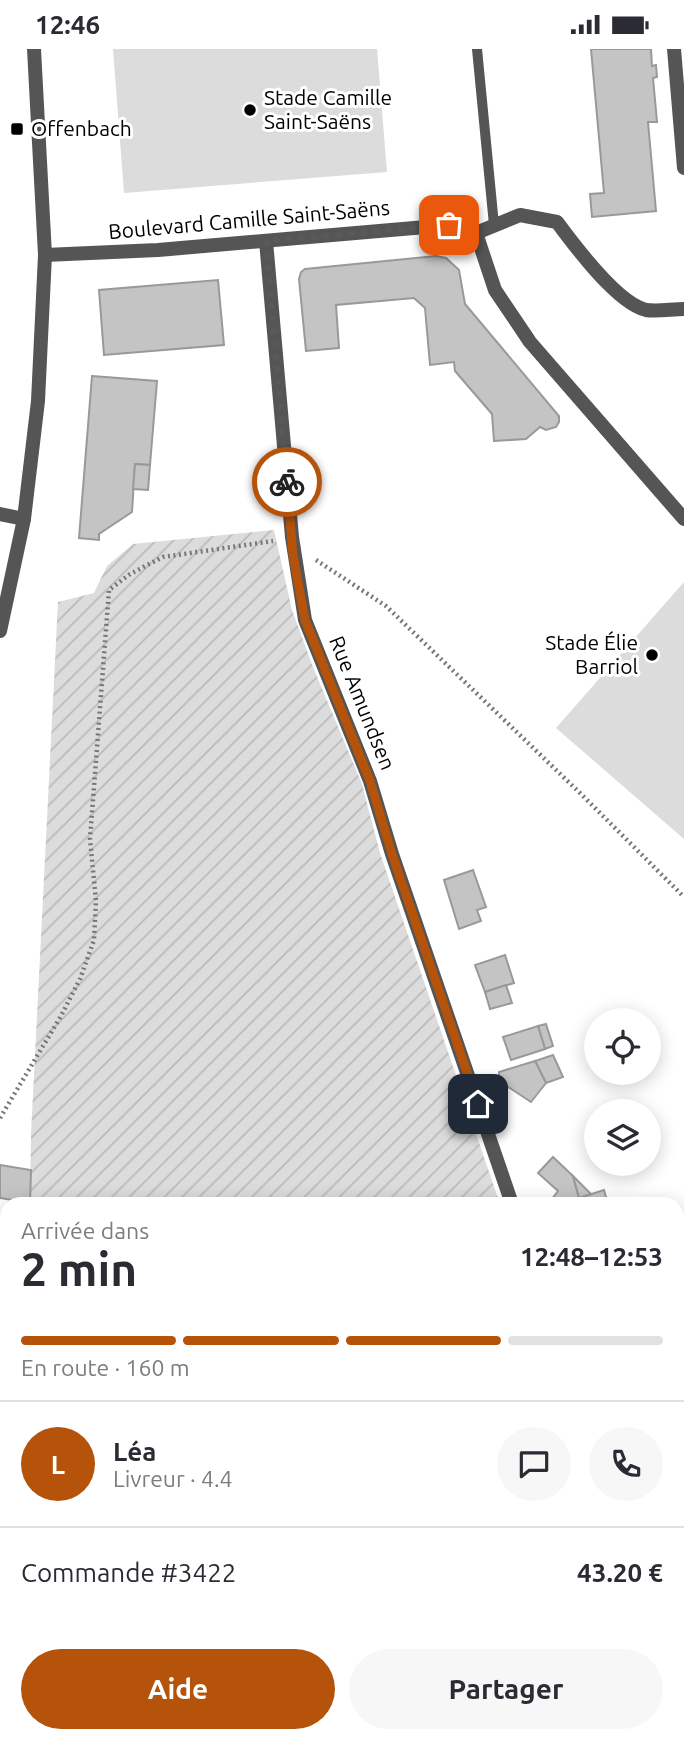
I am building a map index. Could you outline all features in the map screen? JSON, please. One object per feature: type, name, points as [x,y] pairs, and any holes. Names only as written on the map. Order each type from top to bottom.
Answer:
[{"type":"street","points":[[0,631],[24,519],[38,401],[45,255],[34,49]]},
{"type":"street","points":[[674,49],[684,168]]},
{"type":"street","points":[[684,309],[645,310],[618,293],[578,250],[557,222],[520,215],[476,233],[495,290],[530,342],[684,519]]},
{"type":"street","name":"Boulevard Camille Saint-Saëns","points":[[45,255],[158,250],[449,225],[476,233]]},
{"type":"street","name":"Rue Amundsen","points":[[266,241],[293,555],[305,620],[370,781],[392,854],[510,1197]]},
{"type":"street","points":[[0,514],[24,519]]},
{"type":"lane","points":[[477,49],[494,225]]},
{"type":"path","points":[[0,1118],[61,1016],[80,979],[94,940],[96,901],[90,839],[109,590],[130,574],[163,557],[292,537]]},
{"type":"path","points":[[293,555],[309,556],[386,606],[684,897]]},
{"type":"shaded area","name":"Stade Camille Saint-Saëns","points":[[113,49],[377,49],[387,172],[124,193]]},
{"type":"shaded area","points":[[274,530],[292,610],[362,784],[380,853],[498,1197],[30,1197],[58,602],[94,593],[107,566],[133,544]]},
{"type":"shaded area","name":"Stade Élie Barriol","points":[[684,582],[684,839],[556,728]]},
{"type":"building","points":[[591,49],[651,49],[652,66],[656,65],[657,77],[653,78],[657,122],[648,122],[656,211],[592,217],[590,194],[604,193]]},
{"type":"building","points":[[436,256],[446,258],[459,270],[465,304],[559,416],[556,427],[546,430],[540,427],[526,439],[494,441],[492,414],[455,371],[454,362],[430,365],[425,308],[414,298],[336,305],[339,348],[306,351],[299,279],[305,269]]},
{"type":"building","points":[[218,280],[224,345],[104,355],[99,290]]},
{"type":"building","points":[[92,376],[157,381],[150,465],[135,464],[132,512],[99,534],[99,540],[79,538]]},
{"type":"building","points":[[135,464],[150,465],[148,490],[133,489]]},
{"type":"building","points":[[473,870],[486,907],[477,910],[481,921],[459,929],[444,880]]},
{"type":"building","points":[[505,955],[514,983],[485,992],[475,965]]},
{"type":"building","points":[[506,985],[512,1003],[490,1009],[485,992]]},
{"type":"building","points":[[546,1024],[553,1046],[545,1049],[538,1026]]},
{"type":"building","points":[[538,1026],[545,1049],[511,1060],[503,1037]]},
{"type":"building","points":[[553,1055],[563,1077],[546,1083],[535,1061]]},
{"type":"building","points":[[535,1061],[546,1083],[531,1102],[499,1081],[499,1072]]},
{"type":"building","points":[[553,1157],[573,1176],[579,1197],[554,1197],[558,1191],[538,1173]]},
{"type":"building","points":[[0,1165],[31,1170],[30,1197],[0,1197]]},
{"type":"building","points":[[573,1176],[591,1194],[579,1197]]},
{"type":"building","points":[[604,1190],[606,1197],[582,1197]]},
{"type":"way so far","points":[[287,482],[266,241],[449,225]]},
{"type":"place","name":"Stade Camille Saint-Saëns","points":[[250,110]]},
{"type":"place","name":"Offenbach","points":[[17,129]]},
{"type":"place","name":"Stade Élie Barriol","points":[[652,655]]},
{"type":"route","points":[[287,482],[293,555],[305,620],[370,781],[392,854],[478,1104]]}]
